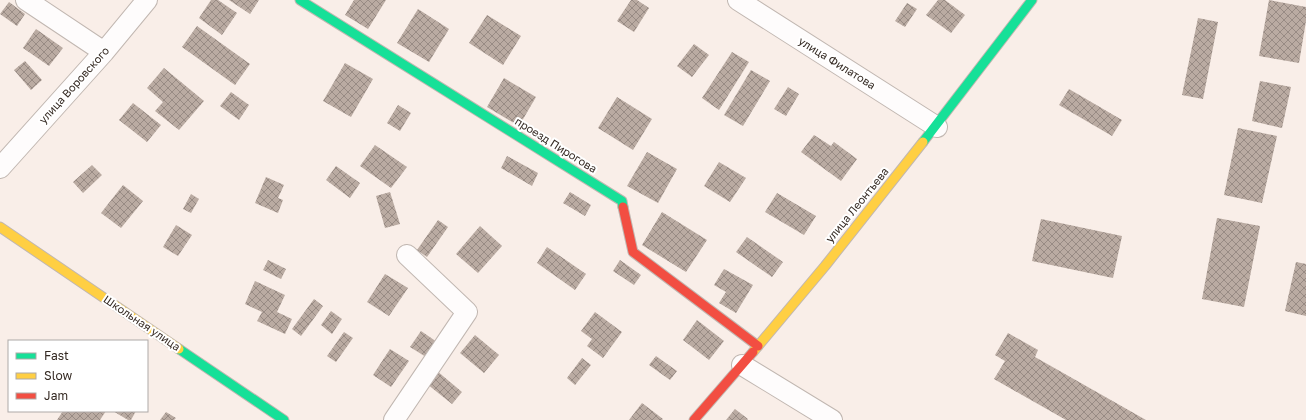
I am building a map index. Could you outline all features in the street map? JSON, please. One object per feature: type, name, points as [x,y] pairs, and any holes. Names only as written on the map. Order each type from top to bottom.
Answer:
[{"type":"street","points":[[26,0],[104,52]]},
{"type":"street","name":"улица Воровского","points":[[0,168],[104,52],[147,0]]},
{"type":"street","name":"проезд Пирогова","points":[[300,0],[622,201],[633,252],[758,346]]},
{"type":"street","name":"улица Филатова","points":[[738,0],[937,126]]},
{"type":"street","name":"улица Леонтьева","points":[[694,420],[758,346],[937,126],[1032,0]]},
{"type":"street","name":"Школьная улица","points":[[0,227],[284,420]]},
{"type":"street","points":[[394,420],[467,312],[406,256]]},
{"type":"street","points":[[742,365],[832,420]]},
{"type":"building","points":[[211,0],[218,0],[237,13],[222,35],[199,18]]},
{"type":"building","points":[[229,0],[259,0],[250,14]]},
{"type":"building","points":[[354,0],[386,0],[368,29],[345,15]]},
{"type":"building","points":[[631,0],[637,0],[649,8],[634,32],[617,21]]},
{"type":"building","points":[[938,0],[945,0],[965,15],[951,33],[926,15]]},
{"type":"building","points":[[1269,0],[1306,7],[1306,21],[1299,63],[1259,56]]},
{"type":"building","points":[[9,2],[25,14],[17,26],[0,14]]},
{"type":"building","points":[[907,3],[917,9],[905,27],[895,21]]},
{"type":"building","points":[[418,9],[449,29],[429,62],[397,43]]},
{"type":"building","points":[[487,15],[521,36],[503,65],[469,43]]},
{"type":"building","points":[[1198,18],[1218,22],[1203,99],[1182,95]]},
{"type":"building","points":[[197,26],[250,64],[235,85],[182,47]]},
{"type":"building","points":[[36,29],[63,48],[49,66],[23,48]]},
{"type":"building","points":[[694,44],[709,55],[692,77],[677,66]]},
{"type":"building","points":[[732,52],[749,62],[719,110],[702,98]]},
{"type":"building","points":[[25,61],[42,80],[31,90],[14,70]]},
{"type":"building","points":[[345,63],[373,79],[351,117],[323,101]]},
{"type":"building","points":[[164,68],[204,101],[179,130],[155,111],[163,102],[147,88]]},
{"type":"building","points":[[751,70],[770,81],[743,126],[724,115]]},
{"type":"building","points":[[504,78],[536,97],[519,126],[487,107]]},
{"type":"building","points":[[1260,81],[1291,87],[1282,128],[1252,121]]},
{"type":"building","points":[[788,87],[799,94],[786,116],[774,109]]},
{"type":"building","points":[[1069,89],[1122,120],[1112,136],[1059,105]]},
{"type":"building","points":[[231,92],[249,105],[239,120],[220,106]]},
{"type":"building","points":[[617,97],[652,119],[633,150],[598,128]]},
{"type":"building","points":[[133,103],[161,125],[147,142],[119,120]]},
{"type":"building","points":[[398,105],[411,113],[400,131],[387,123]]},
{"type":"building","points":[[1238,128],[1277,136],[1262,203],[1224,195]]},
{"type":"building","points":[[814,135],[831,146],[834,142],[857,159],[841,181],[801,152]]},
{"type":"building","points":[[375,145],[407,167],[391,188],[360,166]]},
{"type":"building","points":[[647,152],[677,169],[658,203],[627,186]]},
{"type":"building","points":[[507,156],[538,173],[532,186],[501,168]]},
{"type":"building","points":[[719,162],[746,178],[730,202],[704,186]]},
{"type":"building","points":[[92,165],[102,175],[83,193],[73,182]]},
{"type":"building","points":[[336,166],[360,183],[350,198],[326,180]]},
{"type":"building","points":[[266,177],[284,185],[278,198],[283,200],[278,213],[255,203]]},
{"type":"building","points":[[123,185],[143,201],[121,228],[101,213]]},
{"type":"building","points":[[390,192],[400,224],[385,228],[376,196]]},
{"type":"building","points":[[570,192],[591,205],[585,216],[563,203]]},
{"type":"building","points":[[777,193],[816,216],[804,235],[765,212]]},
{"type":"building","points":[[191,194],[199,199],[191,213],[183,209]]},
{"type":"building","points":[[662,212],[707,240],[686,272],[642,245]]},
{"type":"building","points":[[1217,218],[1260,226],[1244,307],[1202,299]]},
{"type":"building","points":[[1041,219],[1122,236],[1113,278],[1032,261]]},
{"type":"building","points":[[438,220],[448,227],[427,257],[417,250]]},
{"type":"building","points":[[176,225],[192,235],[178,256],[163,247]]},
{"type":"building","points":[[480,226],[502,246],[478,273],[456,254]]},
{"type":"building","points":[[747,237],[783,262],[772,277],[736,252]]},
{"type":"building","points":[[547,247],[586,274],[575,290],[537,263]]},
{"type":"building","points":[[268,260],[286,269],[281,279],[263,270]]},
{"type":"building","points":[[620,260],[641,275],[634,285],[613,271]]},
{"type":"building","points":[[1296,262],[1306,264],[1306,316],[1285,311]]},
{"type":"building","points":[[724,269],[753,285],[736,313],[719,303],[726,292],[714,285]]},
{"type":"building","points":[[385,274],[408,288],[389,316],[367,302]]},
{"type":"building","points":[[255,281],[285,295],[277,312],[292,319],[285,334],[257,321],[262,312],[245,304]]},
{"type":"building","points":[[314,299],[323,306],[301,336],[292,329]]},
{"type":"building","points":[[331,311],[342,319],[332,334],[321,325]]},
{"type":"building","points":[[595,312],[622,332],[603,358],[587,346],[592,339],[581,331]]},
{"type":"building","points":[[697,320],[724,341],[709,360],[683,340]]},
{"type":"building","points":[[421,331],[437,342],[426,357],[410,347]]},
{"type":"building","points":[[344,332],[353,338],[336,362],[327,356]]},
{"type":"building","points":[[1008,333],[1038,350],[1035,357],[1146,420],[1066,420],[994,379],[1005,361],[995,355]]},
{"type":"building","points":[[475,335],[499,355],[484,373],[460,353]]},
{"type":"building","points":[[390,349],[409,361],[391,387],[373,375]]},
{"type":"building","points":[[656,356],[677,371],[670,380],[649,365]]},
{"type":"building","points":[[582,358],[591,365],[575,385],[567,378]]},
{"type":"building","points":[[437,371],[462,392],[452,404],[427,384]]},
{"type":"building","points":[[642,403],[663,419],[629,420]]},
{"type":"building","points":[[735,409],[748,419],[726,420]]},
{"type":"building","points":[[62,412],[105,412],[100,420],[57,420]]},
{"type":"building","points":[[115,412],[135,412],[131,420],[128,420]]},
{"type":"building","points":[[166,412],[176,418],[174,420],[160,420]]},
{"type":"traffic: fast","points":[[300,0],[622,201],[623,207]]},
{"type":"traffic: fast","points":[[923,142],[1032,0]]},
{"type":"traffic: fast","points":[[179,349],[284,420]]},
{"type":"traffic: slow","points":[[753,352],[825,266],[923,142]]},
{"type":"traffic: slow","points":[[0,227],[179,349]]},
{"type":"traffic: jam","points":[[623,207],[633,252],[758,346]]},
{"type":"traffic: jam","points":[[694,420],[753,352]]}]
